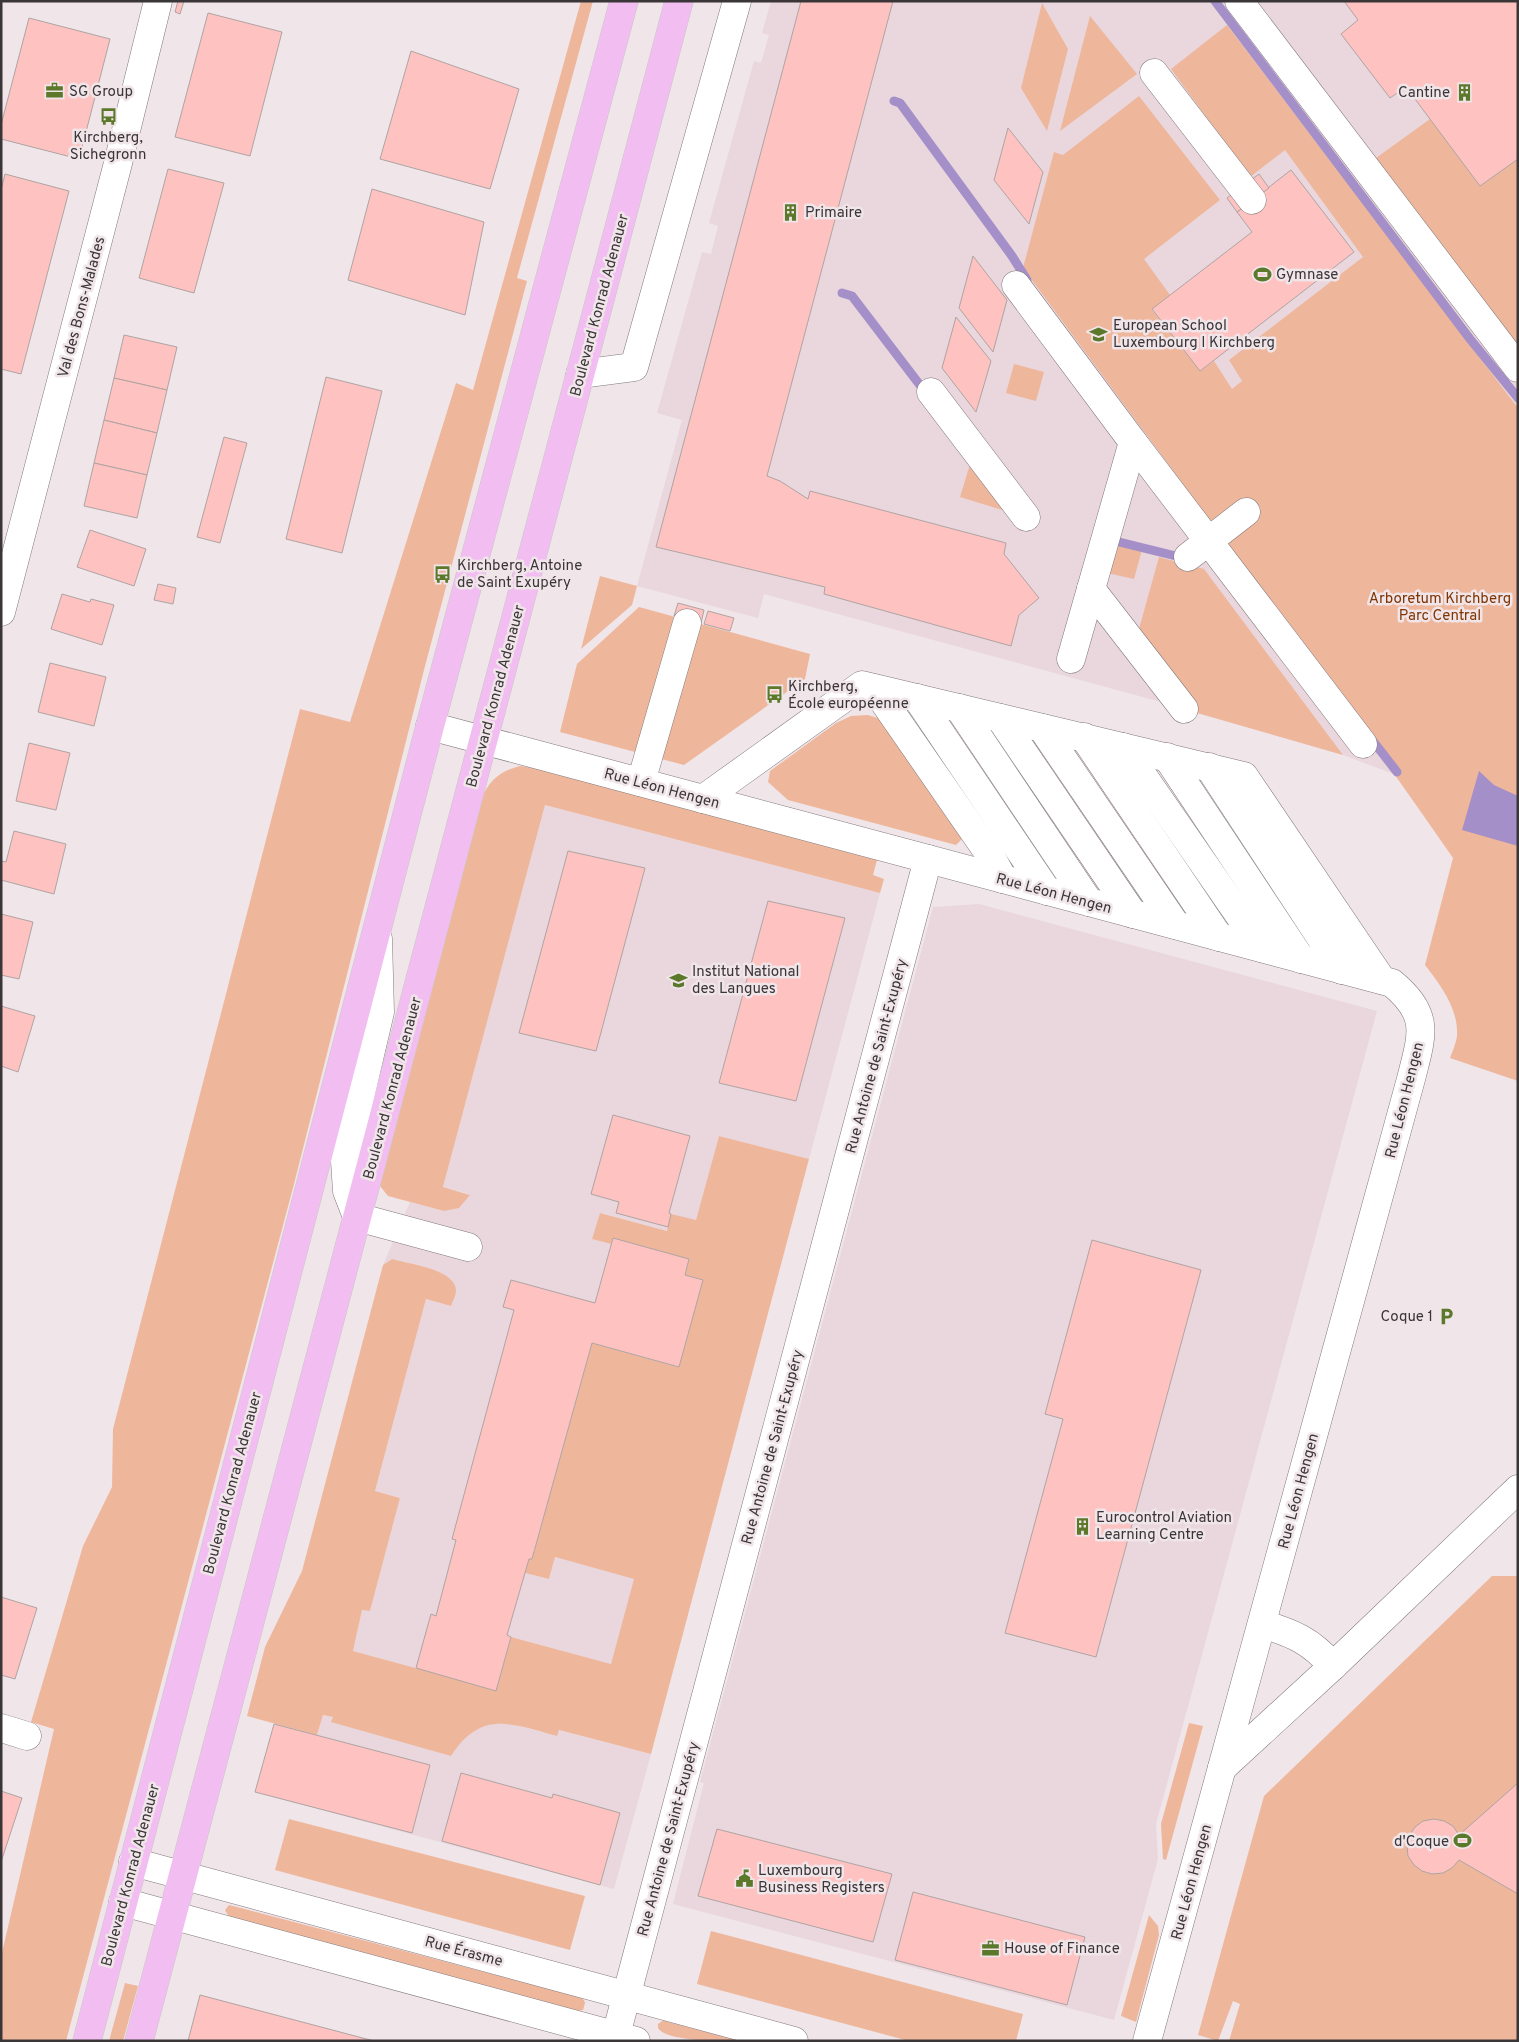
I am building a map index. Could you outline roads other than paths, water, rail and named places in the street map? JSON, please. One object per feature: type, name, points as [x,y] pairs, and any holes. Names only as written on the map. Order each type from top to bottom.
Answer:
[{"type":"main road","name":"Boulevard Konrad Adenauer","points":[[87,2041],[430,726],[624,1]]},
{"type":"main road","name":"Boulevard Konrad Adenauer","points":[[139,2041],[679,1]]},
{"type":"street","name":"Val des Bons-Malades","points":[[1,612],[117,167],[158,1]]},
{"type":"street","points":[[580,374],[634,367],[737,1]]},
{"type":"street","points":[[1239,1],[1518,368]]},
{"type":"street","points":[[1154,73],[1252,200]]},
{"type":"street","points":[[1016,285],[1133,442],[1199,549],[1363,744]]},
{"type":"street","points":[[931,392],[1026,517]]},
{"type":"street","points":[[1072,659],[1133,442]]},
{"type":"street","points":[[1199,549],[1246,512]]},
{"type":"street","points":[[1091,588],[1184,709]]},
{"type":"street","points":[[641,782],[687,623]]},
{"type":"street","points":[[703,799],[862,686],[1244,776],[1387,982]]},
{"type":"street","points":[[875,689],[990,854],[1003,879]]},
{"type":"street","points":[[917,698],[1046,891]]},
{"type":"street","points":[[958,708],[1090,902]]},
{"type":"street","points":[[1000,718],[1133,914]]},
{"type":"street","name":"Rue Léon Hengen","points":[[430,726],[1387,982],[1404,993],[1422,1022],[1419,1050],[1147,2041]]},
{"type":"street","points":[[1042,728],[1176,925]]},
{"type":"street","points":[[1084,738],[1219,937]]},
{"type":"street","points":[[1123,747],[1262,948]]},
{"type":"street","points":[[1168,757],[1301,959]]},
{"type":"street","points":[[1209,767],[1342,970]]},
{"type":"street","name":"Rue Antoine de Saint-Exupéry","points":[[625,2038],[627,1995],[928,859]]},
{"type":"street","name":"Boulevard Konrad Adenauer","points":[[357,1217],[347,1190],[345,1160],[380,1012],[378,926]]},
{"type":"street","points":[[357,1217],[468,1247]]},
{"type":"street","points":[[1222,1768],[1333,1666],[1518,1489]]},
{"type":"street","points":[[1262,1624],[1285,1630],[1303,1639],[1320,1651],[1333,1666]]},
{"type":"street","points":[[1,1728],[27,1736]]},
{"type":"street","name":"Rue Érasme","points":[[133,1862],[794,2041]]},
{"type":"street","points":[[123,1902],[625,2038]]},
{"type":"waterway","points":[[1215,1],[1470,339],[1518,398]]},
{"type":"waterway","points":[[894,101],[900,103],[1012,256],[1027,280]]},
{"type":"waterway","points":[[842,293],[852,296],[926,393]]},
{"type":"waterway","points":[[1107,539],[1180,557]]},
{"type":"waterway","points":[[1369,736],[1397,772]]},
{"type":"place","name":"SG Group","points":[[55,91]]},
{"type":"place","name":"Cantine","points":[[1464,92]]},
{"type":"place","name":"Kirchberg, Sichegronn","points":[[108,116]]},
{"type":"place","name":"Primaire","points":[[791,212]]},
{"type":"place","name":"Gymnase","points":[[1262,274]]},
{"type":"place","name":"European School Luxembourg I Kirchberg","points":[[1099,334]]},
{"type":"place","name":"Kirchberg, Antoine de Saint Exupéry","points":[[443,574]]},
{"type":"place","name":"Kirchberg, École européenne","points":[[774,695]]},
{"type":"place","name":"Institut National des Langues","points":[[678,980]]},
{"type":"place","name":"Coque 1","points":[[1447,1316]]},
{"type":"place","name":"Eurocontrol Aviation Learning Centre","points":[[1082,1526]]},
{"type":"place","name":"d'Coque","points":[[1463,1841]]},
{"type":"place","name":"Luxembourg Business Registers","points":[[744,1879]]},
{"type":"place","name":"House of Finance","points":[[990,1948]]},
{"type":"park label","name":"Arboretum Kirchberg Parc Central","points":[[1440,606]]}]
